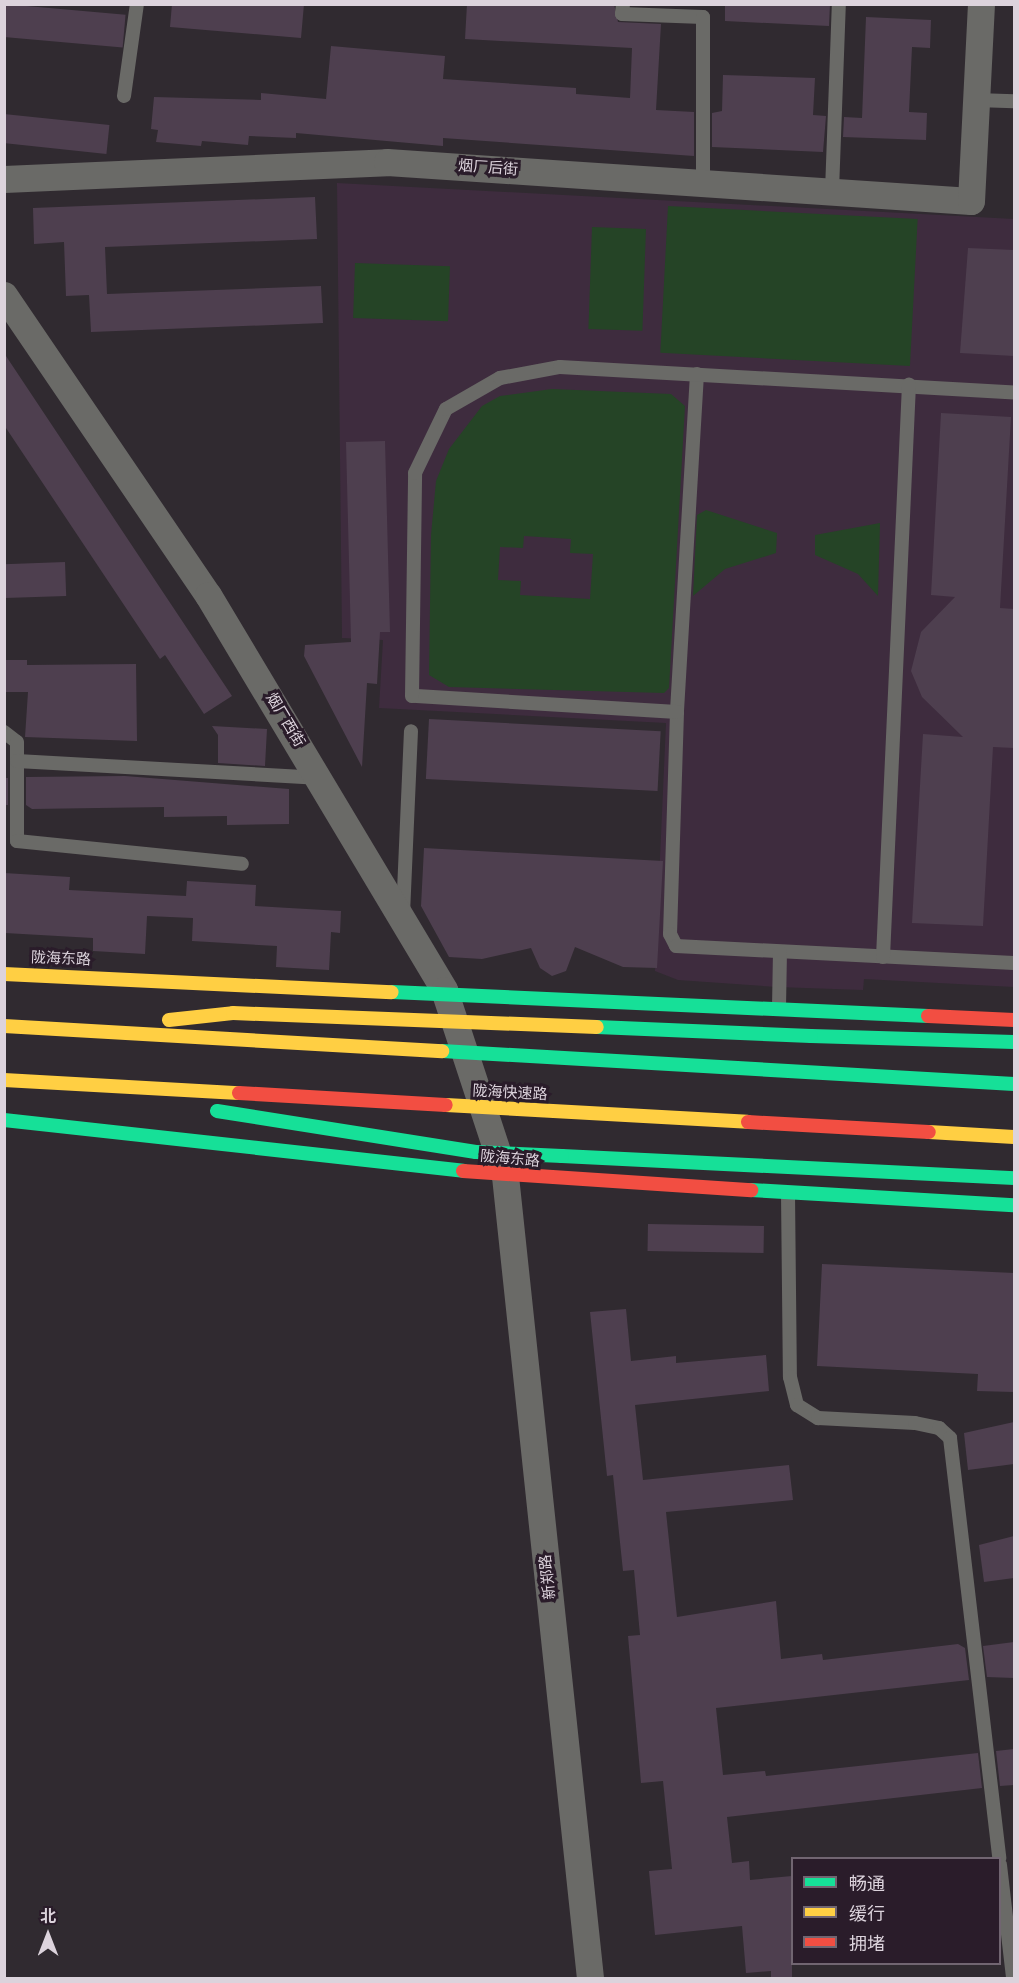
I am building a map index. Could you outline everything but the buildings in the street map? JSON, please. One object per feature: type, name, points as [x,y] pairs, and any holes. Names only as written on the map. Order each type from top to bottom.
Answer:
[{"type":"main road","name":"陇海东路","points":[[4,974],[444,990],[1014,1020]]},
{"type":"main road","points":[[77,1030],[233,1012],[1014,1042]]},
{"type":"main road","points":[[4,1026],[1014,1084]]},
{"type":"main road","name":"陇海快速路","points":[[4,1080],[1014,1137]]},
{"type":"main road","points":[[73,1085],[476,1152],[1014,1179]]},
{"type":"main road","name":"陇海东路","points":[[4,1120],[505,1176],[788,1194],[1014,1205]]},
{"type":"street","points":[[976,100],[981,4]]},
{"type":"street","name":"烟厂后街","points":[[4,179],[387,162],[971,201],[976,100]]},
{"type":"street","name":"烟厂西街","points":[[9,312],[208,596],[402,914],[444,990],[505,1176]]},
{"type":"street","name":"新郑路","points":[[505,1176],[590,1978]]},
{"type":"lane","points":[[124,96],[137,4]]},
{"type":"lane","points":[[623,4],[622,14],[703,17],[703,183]]},
{"type":"lane","points":[[832,191],[839,4]]},
{"type":"lane","points":[[976,100],[1014,101]]},
{"type":"lane","points":[[677,712],[412,696],[415,473],[447,408],[500,378],[560,367],[1014,392]]},
{"type":"lane","points":[[697,374],[677,712],[670,934],[676,946],[1014,963]]},
{"type":"lane","points":[[883,957],[909,385]]},
{"type":"lane","points":[[402,914],[411,731]]},
{"type":"lane","points":[[4,732],[17,742],[17,841],[242,864]]},
{"type":"lane","points":[[17,761],[320,778]]},
{"type":"lane","points":[[779,1008],[780,952]]},
{"type":"lane","points":[[788,1194],[790,1377],[797,1405],[818,1418],[915,1423],[939,1428],[950,1438],[999,1857]]},
{"type":"lane","points":[[1001,1882],[1012,1978]]},
{"type":"shaded area","points":[[337,183],[1014,219],[1014,987],[864,979],[863,990],[777,987],[678,980],[655,971],[666,723],[379,708],[383,640],[342,638]]},
{"type":"green space","points":[[668,206],[918,219],[910,366],[660,353]]},
{"type":"green space","points":[[592,227],[646,229],[642,331],[588,329]]},
{"type":"green space","points":[[355,263],[450,266],[448,321],[353,318]]},
{"type":"green space","points":[[552,389],[671,394],[685,406],[669,688],[664,693],[449,687],[429,675],[431,535],[436,481],[449,449],[482,406],[500,396]],"holes":[[[524,536],[571,539],[570,553],[593,554],[590,599],[520,595],[521,581],[498,580],[500,547],[523,548]]]},
{"type":"green space","points":[[706,510],[777,533],[776,553],[725,569],[693,596],[697,515]]},
{"type":"green space","points":[[880,523],[878,596],[858,574],[815,555],[815,535]]},
{"type":"traffic: fast","points":[[392,992],[928,1016]]},
{"type":"traffic: fast","points":[[597,1027],[811,1036]]},
{"type":"traffic: fast","points":[[811,1036],[1014,1042]]},
{"type":"traffic: fast","points":[[442,1051],[1014,1084]]},
{"type":"traffic: fast","points":[[217,1111],[476,1152],[562,1156]]},
{"type":"traffic: fast","points":[[4,1120],[463,1171]]},
{"type":"traffic: fast","points":[[562,1156],[1014,1178]]},
{"type":"traffic: fast","points":[[751,1190],[1014,1205]]},
{"type":"traffic: slow","points":[[4,974],[392,992]]},
{"type":"traffic: slow","points":[[169,1020],[233,1013],[597,1027]]},
{"type":"traffic: slow","points":[[4,1026],[442,1051]]},
{"type":"traffic: slow","points":[[4,1080],[239,1093]]},
{"type":"traffic: slow","points":[[446,1105],[748,1122]]},
{"type":"traffic: slow","points":[[929,1132],[1014,1137]]},
{"type":"traffic: jam","points":[[928,1016],[1014,1020]]},
{"type":"traffic: jam","points":[[239,1093],[446,1105]]},
{"type":"traffic: jam","points":[[748,1122],[929,1132]]},
{"type":"traffic: jam","points":[[463,1171],[751,1190]]}]
